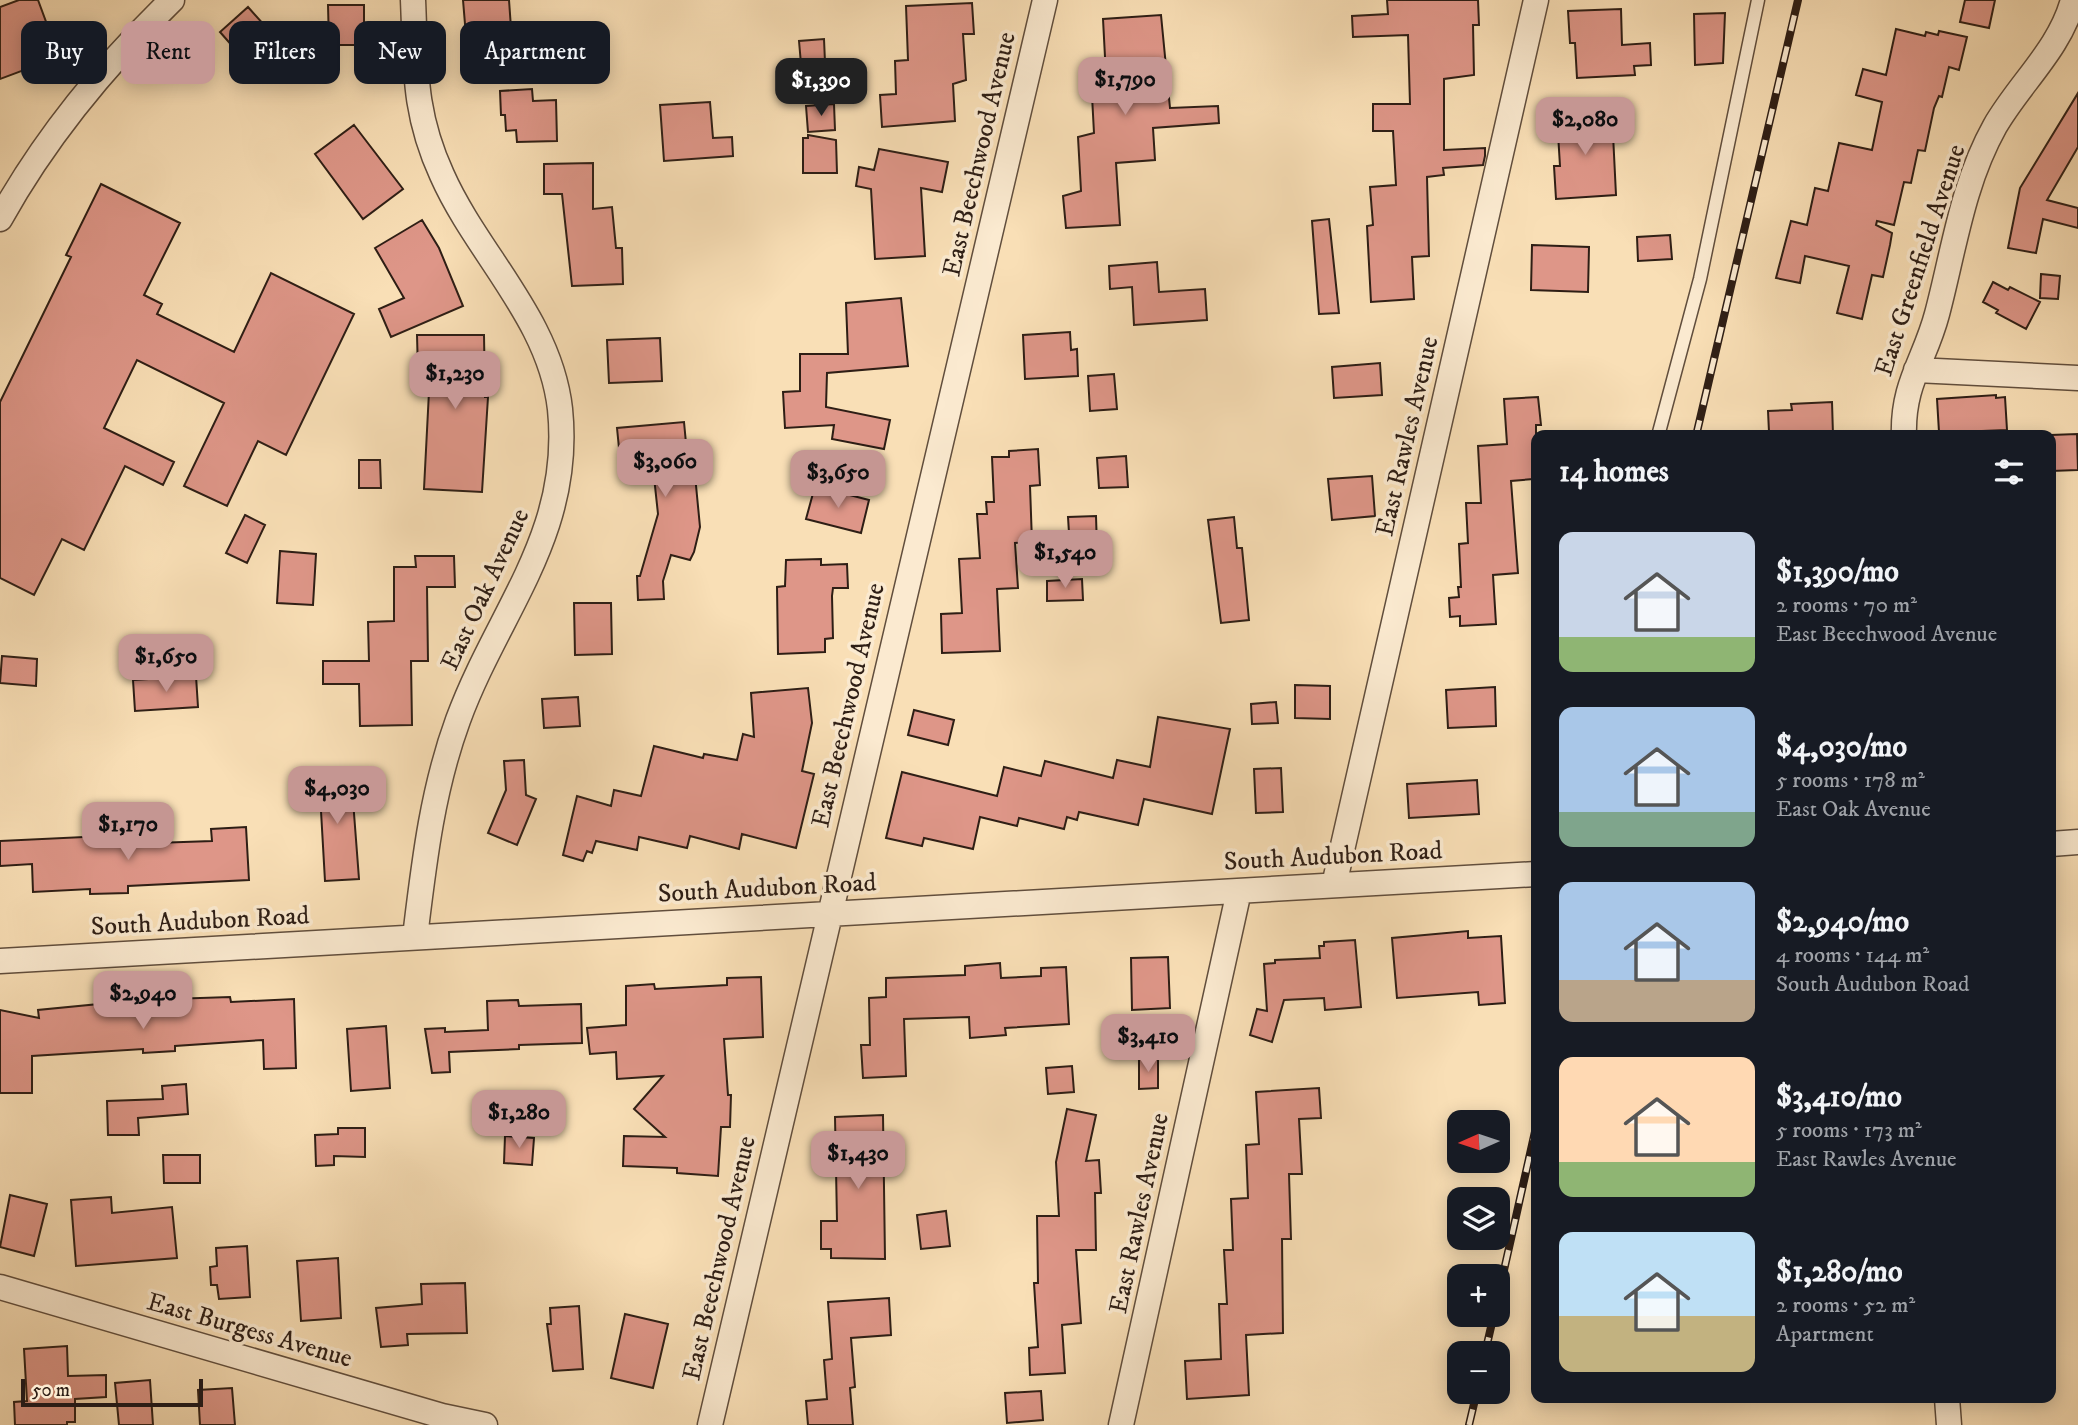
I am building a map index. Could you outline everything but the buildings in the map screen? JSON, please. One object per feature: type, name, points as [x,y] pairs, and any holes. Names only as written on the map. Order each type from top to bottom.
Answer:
[{"type":"street","points":[[0,219],[44,147],[99,75],[173,0]]},
{"type":"street","name":"East Oak Avenue","points":[[414,0],[415,82],[426,136],[443,178],[541,342],[558,397],[562,453],[556,499],[535,560],[480,667],[454,731],[428,826],[415,937]]},
{"type":"street","name":"East Beechwood Avenue","points":[[710,1425],[828,913],[1045,0]]},
{"type":"street","name":"East Rawles Avenue","points":[[1334,885],[1536,0]]},
{"type":"street","name":"East Greenfield Avenue","points":[[1904,430],[1903,407],[1937,317],[1969,182],[1994,129],[2049,50],[2073,0]]},
{"type":"street","points":[[1916,370],[2078,378]]},
{"type":"street","points":[[2056,844],[2078,842]]},
{"type":"street","name":"South Audubon Road","points":[[0,961],[1531,873]]},
{"type":"street","name":"East Rawles Avenue","points":[[1121,1425],[1240,891]]},
{"type":"street","name":"East Burgess Avenue","points":[[0,1287],[442,1416],[485,1425]]},
{"type":"street","points":[[1947,1403],[1949,1425]]},
{"type":"lane","points":[[1660,430],[1700,278],[1758,0]]},
{"type":"railway","points":[[1697,430],[1798,0]]},
{"type":"railway","points":[[1505,1264],[1531,1149]]},
{"type":"railway","points":[[1488,1341],[1491,1327]]},
{"type":"railway","points":[[1469,1425],[1474,1404]]}]
